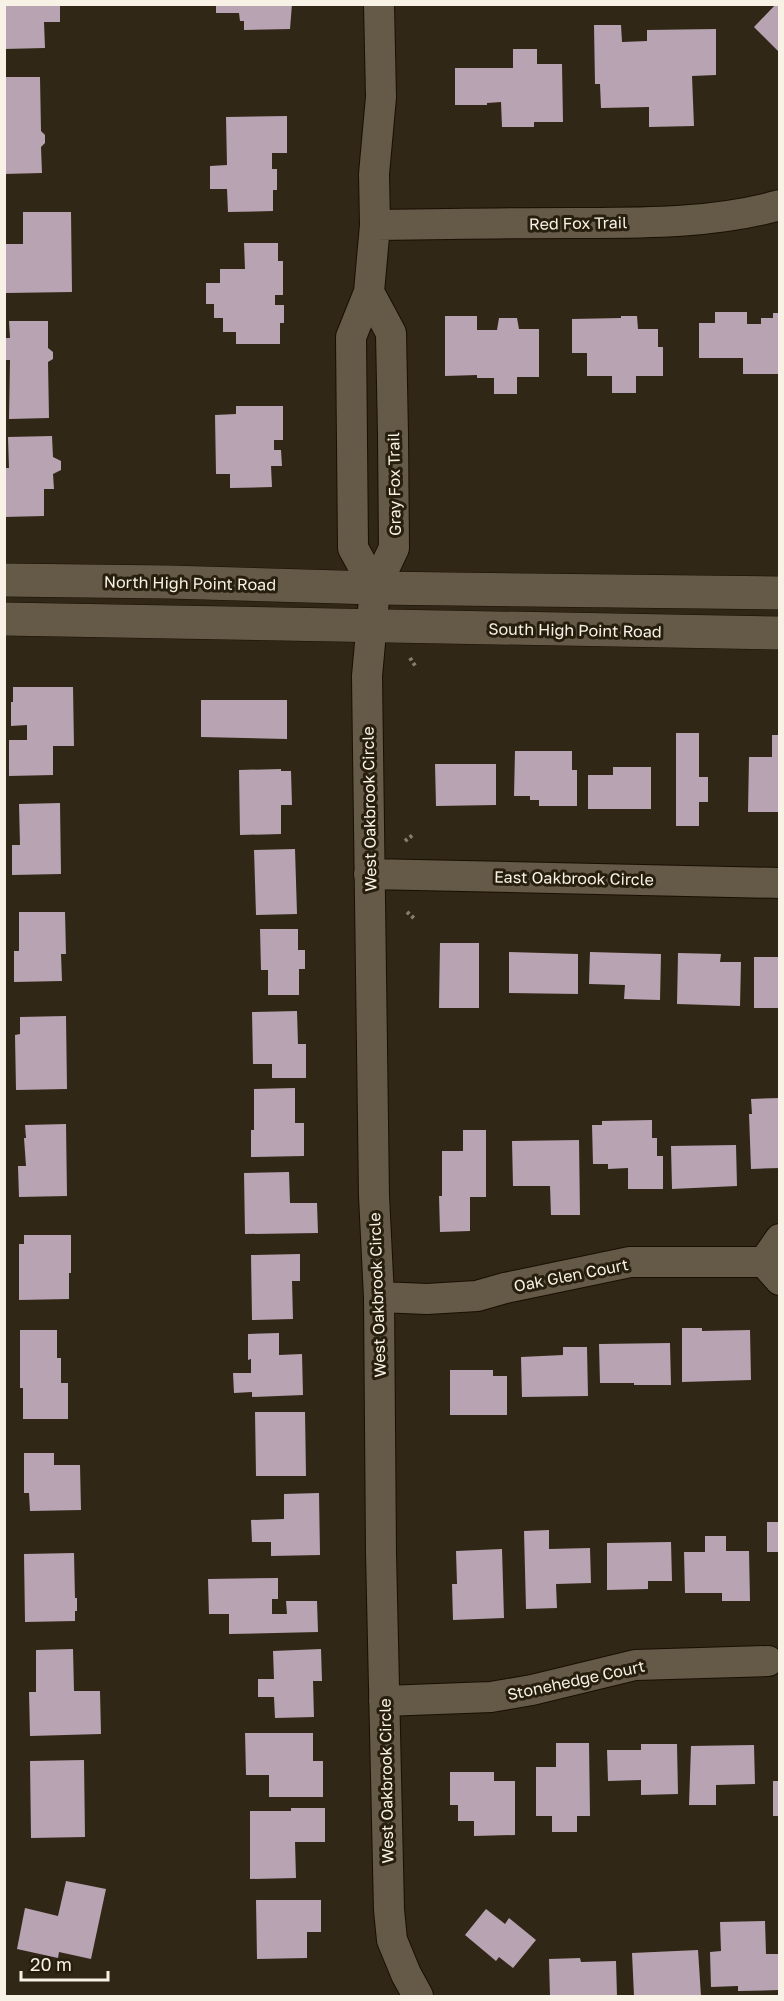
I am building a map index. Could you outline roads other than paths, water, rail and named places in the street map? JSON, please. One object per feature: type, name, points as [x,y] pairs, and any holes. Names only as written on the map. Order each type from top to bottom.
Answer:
[{"type":"street","points":[[379,4],[381,97],[374,174],[375,225],[369,292],[351,337],[353,548],[375,588],[780,594]]},
{"type":"street","name":"Red Fox Trail","points":[[375,225],[613,223],[741,215],[780,205]]},
{"type":"street","name":"Gray Fox Trail","points":[[369,292],[391,333],[393,424],[394,548],[375,588]]},
{"type":"street","name":"North High Point Road","points":[[4,580],[375,588]]},
{"type":"street","name":"West Oakbrook Circle","points":[[375,588],[367,676],[369,874],[374,1196],[379,1296],[389,1910],[392,1940],[418,1996]]},
{"type":"street","points":[[4,620],[370,627]]},
{"type":"street","name":"South High Point Road","points":[[370,627],[780,633]]},
{"type":"street","name":"East Oakbrook Circle","points":[[369,874],[780,883]]},
{"type":"street","name":"Oak Glen Court","points":[[379,1296],[427,1299],[477,1296],[630,1262],[774,1260]]},
{"type":"street","name":"Stonehedge Court","points":[[384,1701],[491,1697],[532,1690],[635,1665],[776,1661]]}]
